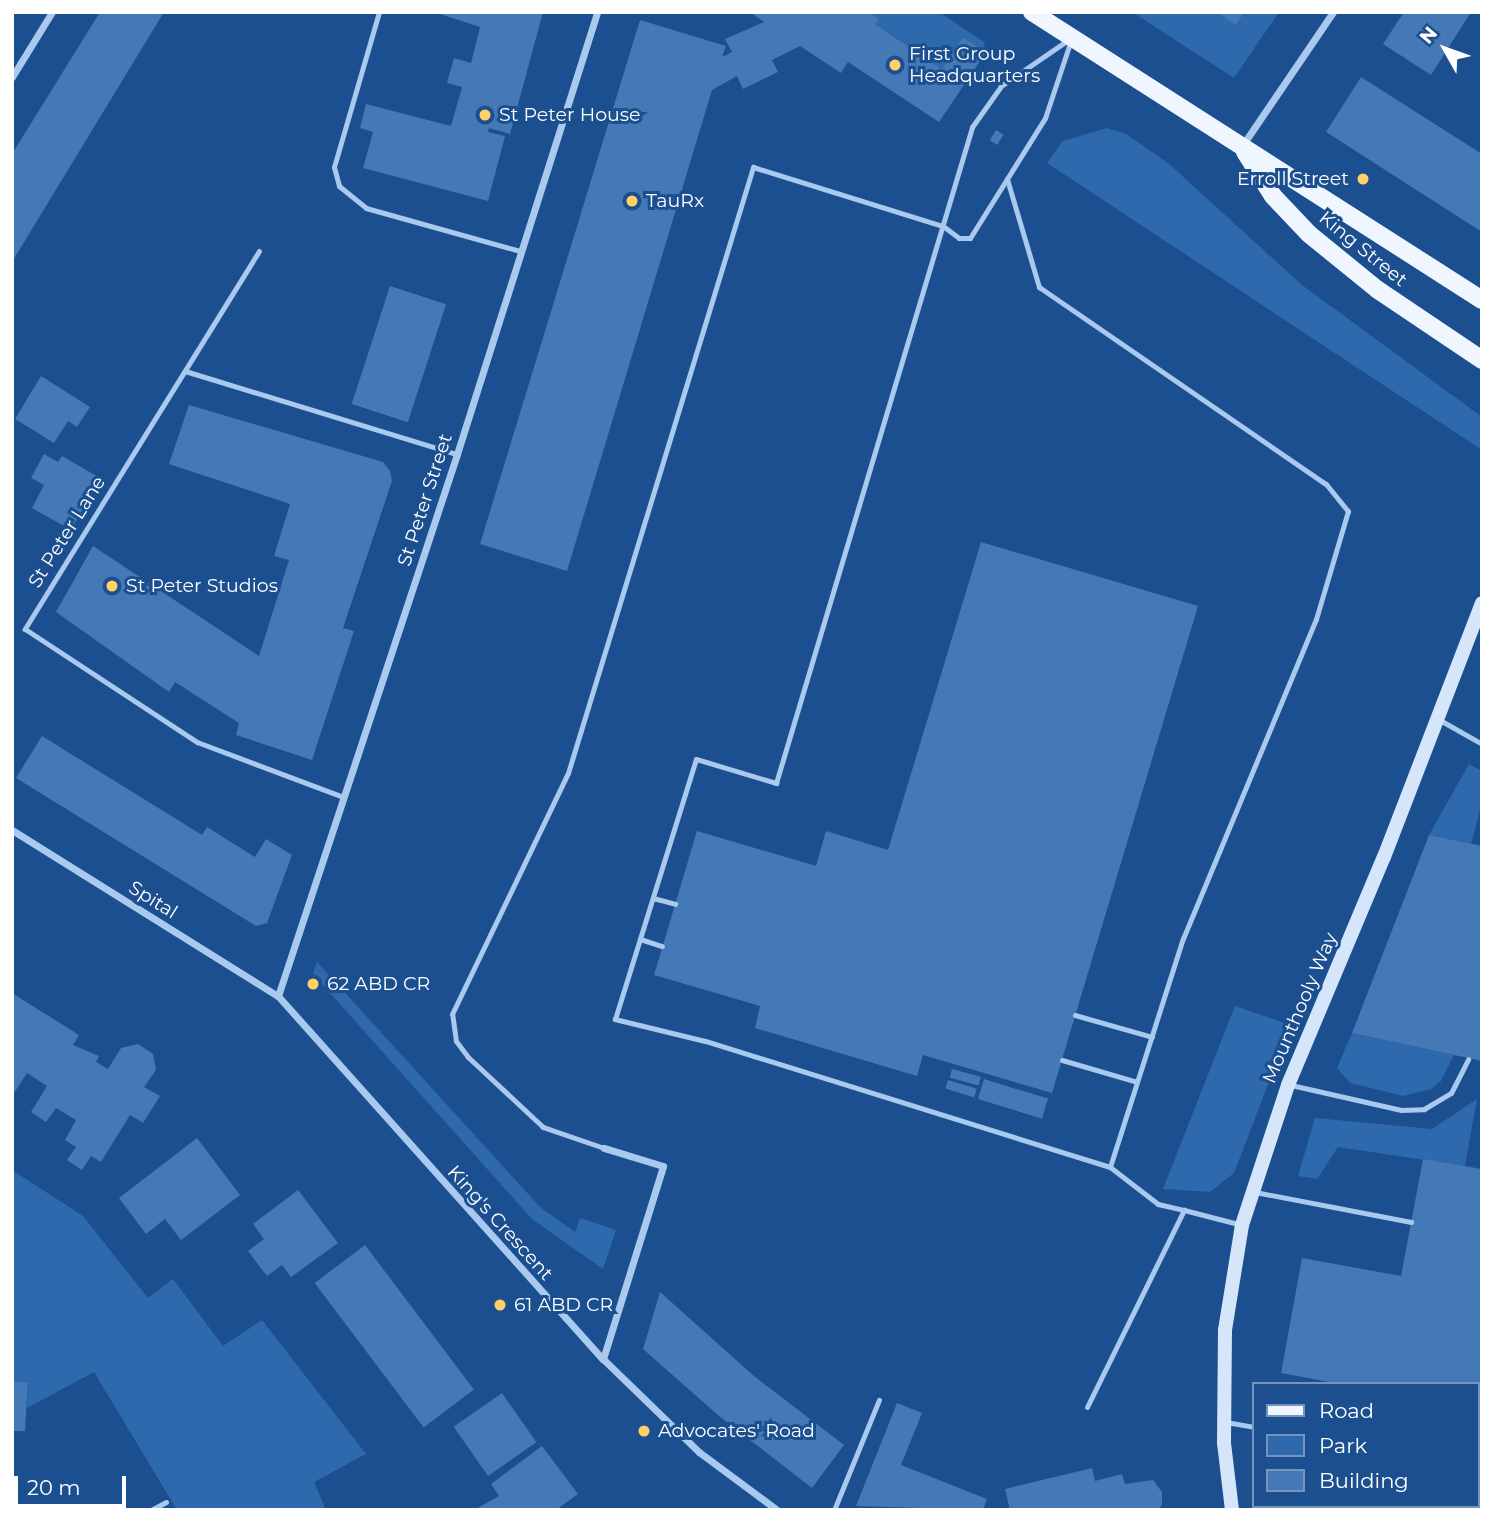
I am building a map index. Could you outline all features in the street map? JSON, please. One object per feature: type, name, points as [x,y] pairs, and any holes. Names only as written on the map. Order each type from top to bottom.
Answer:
[{"type":"main road","name":"King Street","points":[[1032,12],[1482,300]]},
{"type":"main road","name":"King Street","points":[[1242,146],[1273,196],[1309,234],[1378,290],[1482,360]]},
{"type":"main road","name":"Mounthooly Way","points":[[1232,1510],[1224,1443],[1225,1330],[1242,1225],[1287,1084],[1384,857],[1435,718],[1482,603]]},
{"type":"street","points":[[12,77],[52,12]]},
{"type":"street","name":"St Peter Street","points":[[278,996],[457,454],[597,12]]},
{"type":"street","points":[[1242,146],[1333,12]]},
{"type":"street","name":"Spital","points":[[12,830],[278,996]]},
{"type":"street","name":"King's Crescent","points":[[278,996],[603,1359],[699,1451],[772,1509]]},
{"type":"street","points":[[603,1359],[663,1166],[604,1148]]},
{"type":"lane","points":[[379,12],[334,167],[339,186],[366,208],[520,251]]},
{"type":"lane","points":[[604,1148],[542,1127],[468,1057],[456,1041],[452,1014],[568,773],[753,167],[943,226],[959,238],[970,239],[1045,118],[1071,38]]},
{"type":"lane","points":[[1071,38],[1001,86],[972,128],[776,783],[696,759],[615,1019],[705,1041],[1110,1167],[1158,1204],[1242,1225]]},
{"type":"lane","points":[[1007,179],[1039,287],[1326,484],[1348,511],[1316,619],[1183,938],[1110,1167]]},
{"type":"lane","name":"St Peter Lane","points":[[259,251],[25,629],[197,742],[343,797]]},
{"type":"lane","points":[[185,371],[457,454]]},
{"type":"lane","points":[[1435,718],[1482,744]]},
{"type":"lane","points":[[653,898],[675,904]]},
{"type":"lane","points":[[640,939],[662,946]]},
{"type":"lane","points":[[1075,1015],[1152,1037]]},
{"type":"lane","points":[[1287,1084],[1401,1110],[1424,1109],[1451,1093],[1468,1059]]},
{"type":"lane","points":[[1062,1060],[1137,1082]]},
{"type":"lane","points":[[1252,1192],[1411,1222]]},
{"type":"lane","points":[[1087,1408],[1184,1210]]},
{"type":"lane","points":[[834,1510],[879,1400]]},
{"type":"lane","points":[[1224,1421],[1252,1427]]},
{"type":"lane","points":[[151,1510],[166,1502]]},
{"type":"green space","points":[[869,12],[939,12],[984,42],[986,52],[963,37],[942,69],[875,24],[878,19]]},
{"type":"green space","points":[[1132,12],[1279,12],[1234,78]]},
{"type":"green space","points":[[1107,128],[1126,134],[1168,163],[1302,285],[1482,417],[1482,450],[1047,163],[1063,141]]},
{"type":"green space","points":[[1469,764],[1482,771],[1482,802],[1471,844],[1429,835]]},
{"type":"green space","points":[[317,962],[541,1208],[575,1232],[580,1218],[616,1230],[603,1269],[532,1219],[313,974]]},
{"type":"green space","points":[[1235,1006],[1291,1025],[1234,1173],[1210,1192],[1163,1189]]},
{"type":"green space","points":[[1352,1033],[1454,1055],[1441,1081],[1431,1089],[1403,1096],[1350,1083],[1337,1068]]},
{"type":"green space","points":[[1477,1099],[1465,1166],[1338,1147],[1317,1179],[1298,1176],[1315,1118],[1432,1129]]},
{"type":"green space","points":[[12,1170],[83,1216],[148,1298],[173,1279],[223,1346],[262,1320],[366,1454],[314,1482],[326,1510],[177,1510],[94,1372],[27,1408],[28,1382],[12,1381]]},
{"type":"green space","points":[[1272,1508],[1391,1510],[1273,1510]]},
{"type":"building","points":[[100,12],[164,12],[12,262],[12,154]]},
{"type":"building","name":"St Peter House","points":[[434,12],[543,12],[510,134],[489,128],[488,132],[505,136],[488,201],[363,168],[373,132],[360,128],[366,104],[451,126],[462,87],[447,83],[454,58],[471,63],[480,27]]},
{"type":"building","name":"TauRx","points":[[750,12],[869,12],[879,19],[875,24],[942,69],[963,37],[986,52],[939,122],[848,62],[841,73],[800,46],[772,60],[778,72],[743,89],[737,76],[712,90],[567,571],[480,544],[640,20],[726,46],[722,57],[732,52],[725,39],[764,22]]},
{"type":"building","points":[[1217,12],[1244,12],[1236,25]]},
{"type":"building","points":[[1404,12],[1471,12],[1431,75],[1383,44]]},
{"type":"building","points":[[1361,77],[1482,154],[1482,232],[1326,132]]},
{"type":"building","points":[[996,130],[1004,135],[997,145],[990,140]]},
{"type":"building","points":[[390,286],[446,304],[408,422],[352,404]]},
{"type":"building","points":[[41,376],[90,407],[77,427],[68,421],[54,443],[15,419]]},
{"type":"building","name":"St Peter Studios","points":[[189,405],[383,462],[390,471],[392,481],[343,628],[354,631],[312,760],[236,735],[239,723],[175,682],[169,692],[56,612],[93,546],[259,656],[289,560],[274,556],[290,504],[169,464]]},
{"type":"building","points":[[44,454],[58,462],[62,456],[100,478],[71,530],[32,508],[44,485],[31,478]]},
{"type":"building","points":[[981,542],[1198,606],[1052,1093],[923,1055],[917,1076],[755,1028],[760,1006],[654,975],[697,831],[816,866],[826,831],[888,850]]},
{"type":"building","points":[[42,736],[202,835],[207,827],[255,857],[266,839],[292,855],[267,923],[256,926],[16,778]]},
{"type":"building","points":[[1429,835],[1482,846],[1482,1061],[1352,1033]]},
{"type":"building","points":[[12,993],[79,1035],[73,1045],[99,1056],[96,1062],[108,1069],[121,1048],[138,1044],[153,1054],[156,1070],[144,1087],[160,1096],[143,1123],[130,1115],[101,1162],[91,1156],[82,1170],[67,1160],[76,1147],[65,1140],[76,1120],[56,1108],[46,1122],[31,1112],[47,1086],[27,1073],[12,1096]]},
{"type":"building","points":[[952,1069],[981,1077],[979,1085],[950,1078]]},
{"type":"building","points":[[984,1079],[1048,1099],[1042,1119],[978,1099]]},
{"type":"building","points":[[948,1080],[977,1089],[974,1097],[945,1089]]},
{"type":"building","points":[[197,1138],[240,1195],[181,1240],[165,1219],[146,1234],[119,1198]]},
{"type":"building","points":[[1423,1159],[1482,1169],[1482,1409],[1480,1382],[1329,1382],[1281,1373],[1302,1258],[1401,1276]]},
{"type":"building","points":[[298,1190],[338,1243],[291,1277],[282,1265],[267,1276],[248,1251],[264,1239],[253,1224]]},
{"type":"building","points":[[365,1245],[474,1390],[424,1427],[315,1283]]},
{"type":"building","points":[[660,1292],[754,1376],[844,1445],[812,1488],[719,1416],[643,1349]]},
{"type":"building","points":[[12,1381],[28,1382],[25,1431],[12,1431]]},
{"type":"building","points":[[502,1393],[536,1442],[488,1476],[454,1427]]},
{"type":"building","points":[[897,1403],[922,1413],[901,1465],[987,1499],[983,1510],[856,1506]]},
{"type":"building","points":[[542,1446],[578,1494],[556,1510],[474,1510],[499,1496],[491,1484]]},
{"type":"building","points":[[1092,1468],[1095,1481],[1122,1474],[1125,1484],[1153,1480],[1162,1492],[1162,1505],[1158,1510],[1010,1510],[1005,1489]]},
{"type":"place","name":"First Group Headquarters","points":[[895,65]]},
{"type":"place","name":"St Peter House","points":[[485,115]]},
{"type":"place","name":"Erroll Street","points":[[1363,179]]},
{"type":"place","name":"TauRx","points":[[632,201]]},
{"type":"place","name":"St Peter Studios","points":[[112,586]]},
{"type":"place","name":"62 ABD CR","points":[[313,984]]},
{"type":"place","name":"61 ABD CR","points":[[500,1305]]},
{"type":"place","name":"Advocates' Road","points":[[644,1431]]}]
